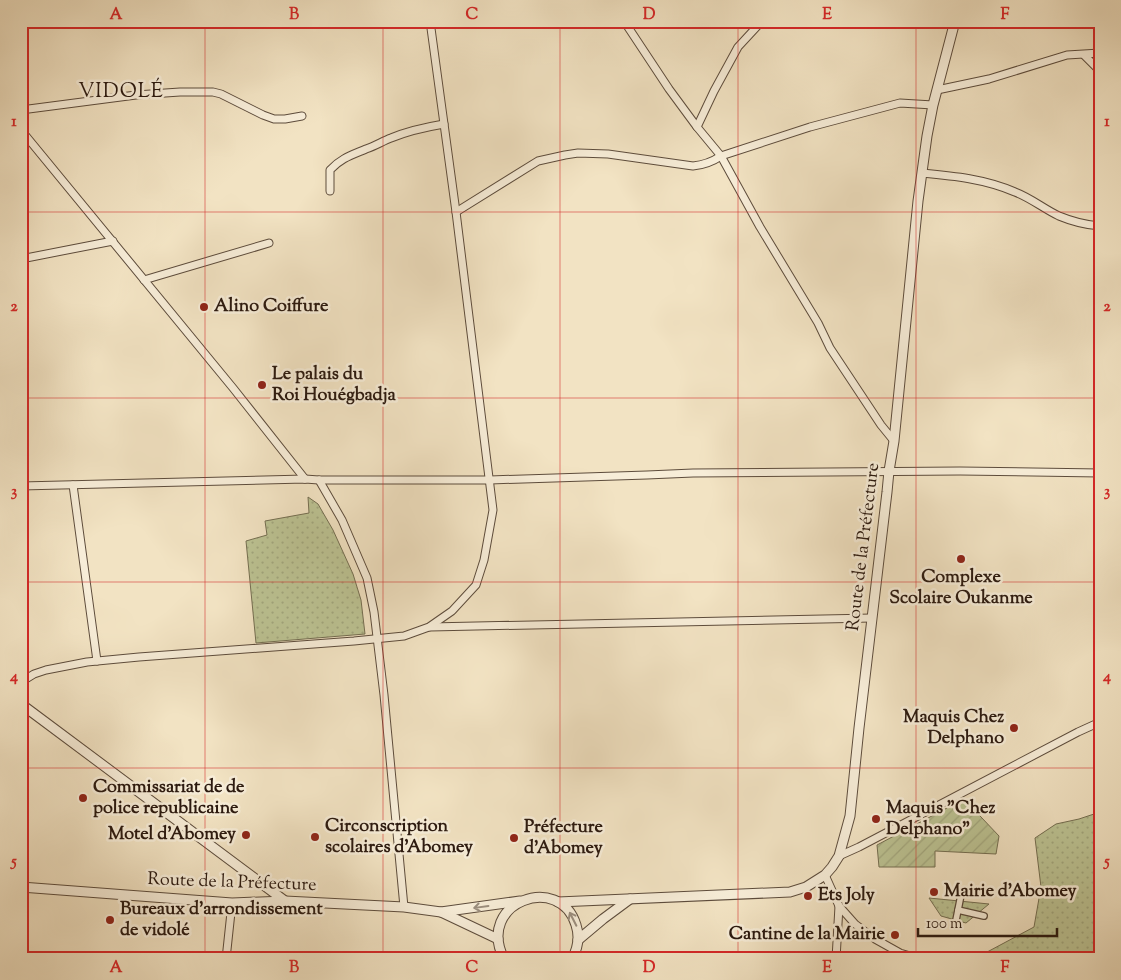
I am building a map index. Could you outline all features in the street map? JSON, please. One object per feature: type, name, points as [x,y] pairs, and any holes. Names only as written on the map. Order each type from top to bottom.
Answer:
[{"type":"street","points":[[21,682],[34,674],[46,670],[97,661],[354,642],[404,636],[429,627],[452,611],[476,585],[484,560],[493,510],[430,21]]},
{"type":"street","points":[[624,21],[696,127],[721,156],[760,227],[818,323],[830,348],[881,425],[894,441]]},
{"type":"street","points":[[696,127],[738,47],[762,21]]},
{"type":"street","name":"Route de la Préfecture","points":[[21,887],[232,903],[285,901],[404,907],[441,912],[539,897],[549,898],[558,902],[790,892],[806,887],[825,875],[839,856],[850,816],[894,441],[918,201],[933,105],[955,21]]},
{"type":"street","points":[[938,90],[989,79],[1067,55],[1100,53]]},
{"type":"street","points":[[1084,54],[1100,72]]},
{"type":"street","points":[[21,110],[136,95],[214,92],[263,116],[274,119],[302,116]]},
{"type":"street","points":[[456,212],[538,162],[565,155],[578,153],[608,154],[693,166],[703,165],[721,156],[810,127],[900,103],[933,105]]},
{"type":"street","points":[[330,191],[330,170],[336,162],[416,129],[444,124]]},
{"type":"street","points":[[21,130],[233,388],[305,479]]},
{"type":"street","points":[[922,173],[967,177],[995,184],[1017,192],[1060,216],[1089,225],[1100,226]]},
{"type":"street","points":[[21,259],[114,242]]},
{"type":"street","points":[[144,280],[269,243]]},
{"type":"street","points":[[21,486],[305,479],[490,480],[693,473],[960,471],[1100,473]]},
{"type":"street","points":[[319,480],[342,520],[367,578],[374,612],[384,695],[404,907]]},
{"type":"street","points":[[73,485],[97,661]]},
{"type":"street","points":[[429,627],[872,618]]},
{"type":"street","points":[[21,704],[285,901]]},
{"type":"street","points":[[839,856],[1100,722]]},
{"type":"street","points":[[825,875],[839,906],[855,924],[875,939],[900,953],[920,959]]},
{"type":"street","points":[[955,925],[961,895]]},
{"type":"street","points":[[578,940],[630,899]]},
{"type":"street","points":[[504,959],[498,939],[501,921],[512,906],[520,901]]},
{"type":"street","points":[[558,902],[572,914],[576,922],[578,940],[572,959]]},
{"type":"street","points":[[226,959],[232,903]]},
{"type":"street","points":[[836,959],[839,906]]},
{"type":"street","points":[[958,910],[984,916]]},
{"type":"street","name":"Route de la Préfecture","points":[[441,912],[498,939]]},
{"type":"green space","points":[[308,497],[318,504],[333,530],[353,574],[361,600],[365,634],[256,643],[246,541],[267,535],[265,521],[309,513]]},
{"type":"green space","points":[[964,799],[999,836],[996,854],[935,851],[935,867],[879,867],[877,845]]},
{"type":"green space","points":[[1100,812],[1100,959],[974,959],[1034,927],[1041,887],[1035,838],[1056,824]]},
{"type":"green space","points":[[929,898],[989,904],[966,923],[941,916]]},
{"type":"place","name":"Alino Coiffure","points":[[204,307]]},
{"type":"place","name":"Le palais du Roi Houégbadja","points":[[262,385]]},
{"type":"place","name":"Complexe Scolaire Oukanme","points":[[961,559]]},
{"type":"place","name":"Maquis Chez Delphano","points":[[1014,728]]},
{"type":"place","name":"Commissariat de de police republicaine","points":[[83,798]]},
{"type":"place","name":"Maquis \"Chez Delphano\"","points":[[876,819]]},
{"type":"place","name":"Motel d'Abomey","points":[[246,835]]},
{"type":"place","name":"Circonscription scolaires d'Abomey","points":[[315,837]]},
{"type":"place","name":"Préfecture d’Abomey","points":[[514,838]]},
{"type":"place","name":"Mairie d'Abomey","points":[[934,892]]},
{"type":"place","name":"Ets Joly","points":[[808,896]]},
{"type":"place","name":"Bureaux d'arrondissement de vidolé","points":[[110,920]]},
{"type":"place","name":"Cantine de la Mairie","points":[[895,935]]},
{"type":"district","name":"VIDOLÉ","points":[[121,92]]}]
